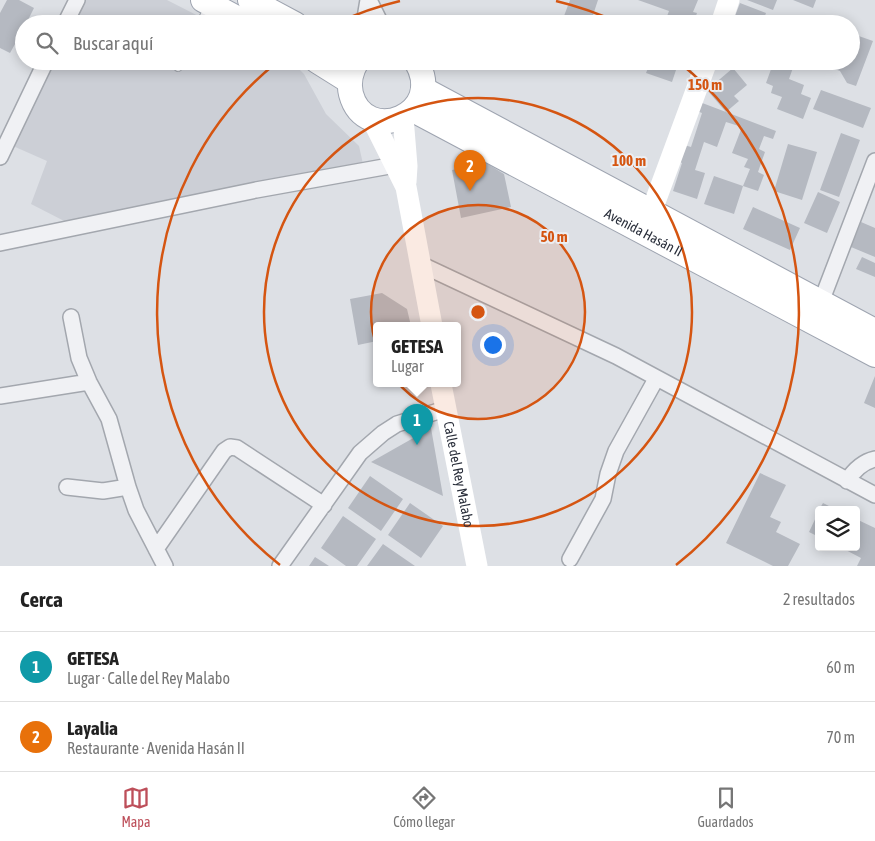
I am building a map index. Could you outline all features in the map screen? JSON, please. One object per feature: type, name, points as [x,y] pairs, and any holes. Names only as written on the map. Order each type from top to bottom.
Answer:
[{"type":"main road","points":[[250,0],[278,15]]},
{"type":"main road","points":[[724,15],[730,0]]},
{"type":"main road","points":[[204,9],[222,15]]},
{"type":"main road","points":[[353,71],[351,97],[355,104],[365,115],[372,119],[393,121],[408,114],[420,101],[423,79],[420,70]]},
{"type":"main road","points":[[652,210],[704,70]]},
{"type":"main road","name":"Avenida Hasán II","points":[[423,89],[875,330]]},
{"type":"main road","points":[[408,114],[406,187],[431,322]]},
{"type":"main road","name":"Avenida Hasán II","points":[[408,114],[875,354]]},
{"type":"main road","points":[[372,119],[406,187]]},
{"type":"main road","name":"Calle del Rey Malabo","points":[[442,387],[477,566]]},
{"type":"street","points":[[70,15],[77,0]]},
{"type":"street","points":[[366,15],[369,0]]},
{"type":"street","points":[[369,0],[376,15]]},
{"type":"street","points":[[0,157],[42,70]]},
{"type":"street","points":[[821,302],[875,161]]},
{"type":"street","points":[[0,243],[256,190],[395,165]]},
{"type":"street","points":[[420,264],[616,356],[875,495]]},
{"type":"street","points":[[71,317],[79,358],[89,382],[109,419],[128,487],[143,526],[165,566]]},
{"type":"street","points":[[570,559],[603,499],[608,474],[616,451],[656,379]]},
{"type":"street","points":[[0,396],[89,382]]},
{"type":"street","points":[[280,566],[360,453],[383,433],[397,424],[446,409]]},
{"type":"street","points":[[156,549],[224,451],[230,448],[237,448],[324,505]]},
{"type":"street","points":[[847,481],[865,462],[875,459]]},
{"type":"street","points":[[67,487],[103,491],[128,487]]},
{"type":"shaded area","points":[[83,0],[167,0],[196,15],[76,15]]},
{"type":"shaded area","points":[[50,70],[300,70],[326,114],[359,146],[363,164],[331,169],[72,225],[31,204],[47,161],[13,146]]},
{"type":"building","points":[[7,0],[19,0],[34,8],[30,15],[15,15],[15,44],[10,53],[0,48],[0,13]]},
{"type":"building","points":[[570,0],[598,0],[593,15],[564,15]]},
{"type":"building","points":[[638,0],[698,0],[693,12],[697,13],[696,15],[667,15],[669,11]]},
{"type":"building","points":[[747,0],[777,0],[773,10]]},
{"type":"building","points":[[793,0],[816,0],[813,8]]},
{"type":"building","points":[[740,3],[766,13],[765,15],[735,15]]},
{"type":"building","points":[[860,36],[873,41],[856,86],[847,83],[840,71],[837,70],[860,70]]},
{"type":"building","points":[[647,70],[676,70],[672,82],[646,73]]},
{"type":"building","points":[[731,70],[735,70],[747,85],[734,96],[739,101],[726,112],[707,90]]},
{"type":"building","points":[[771,70],[792,70],[789,79],[804,85],[801,94],[811,98],[803,119],[777,109],[782,97],[771,93],[773,86],[766,83]]},
{"type":"building","points":[[821,90],[871,108],[863,128],[813,109]]},
{"type":"building","points":[[697,101],[776,131],[773,139],[764,136],[759,149],[765,152],[758,172],[764,175],[758,191],[743,186],[750,169],[744,167],[748,159],[732,153],[742,127],[726,122],[717,147],[704,142],[695,170],[705,173],[697,199],[673,191],[682,163],[678,161],[684,145],[691,147],[702,113],[694,110]]},
{"type":"building","points":[[841,133],[860,140],[839,197],[820,190]]},
{"type":"building","points":[[788,144],[817,152],[802,200],[774,191]]},
{"type":"building","points":[[486,163],[504,174],[511,207],[461,218],[452,170]]},
{"type":"building","points":[[714,176],[743,186],[734,214],[704,204]]},
{"type":"building","points":[[818,192],[840,202],[827,233],[804,223]]},
{"type":"building","points":[[753,207],[800,228],[790,250],[743,229]]},
{"type":"building","points":[[861,222],[875,228],[875,257],[851,247]]},
{"type":"building","points":[[862,257],[875,263],[875,277],[856,269]]},
{"type":"building","points":[[382,293],[407,309],[410,322],[373,322],[373,342],[358,345],[350,299]]},
{"type":"building","points":[[875,376],[875,408],[864,403]]},
{"type":"building","points":[[431,428],[443,496],[371,462]]},
{"type":"building","points":[[760,473],[786,485],[770,517],[781,522],[776,532],[800,544],[788,566],[773,566],[726,543]]},
{"type":"building","points":[[370,476],[403,499],[381,531],[348,508]]},
{"type":"building","points":[[410,503],[443,526],[421,558],[388,535]]},
{"type":"building","points":[[343,516],[376,539],[357,566],[346,566],[321,548]]},
{"type":"building","points":[[815,519],[815,535],[809,532]]},
{"type":"building","points":[[860,521],[875,528],[875,566],[857,566],[861,558],[848,551],[860,551]]},
{"type":"building","points":[[383,544],[415,566],[367,566]]},
{"type":"building","points":[[315,557],[329,566],[309,566]]},
{"type":"place","name":"Layalia","points":[[470,191]]},
{"type":"place","name":"GETESA","points":[[417,445]]}]
